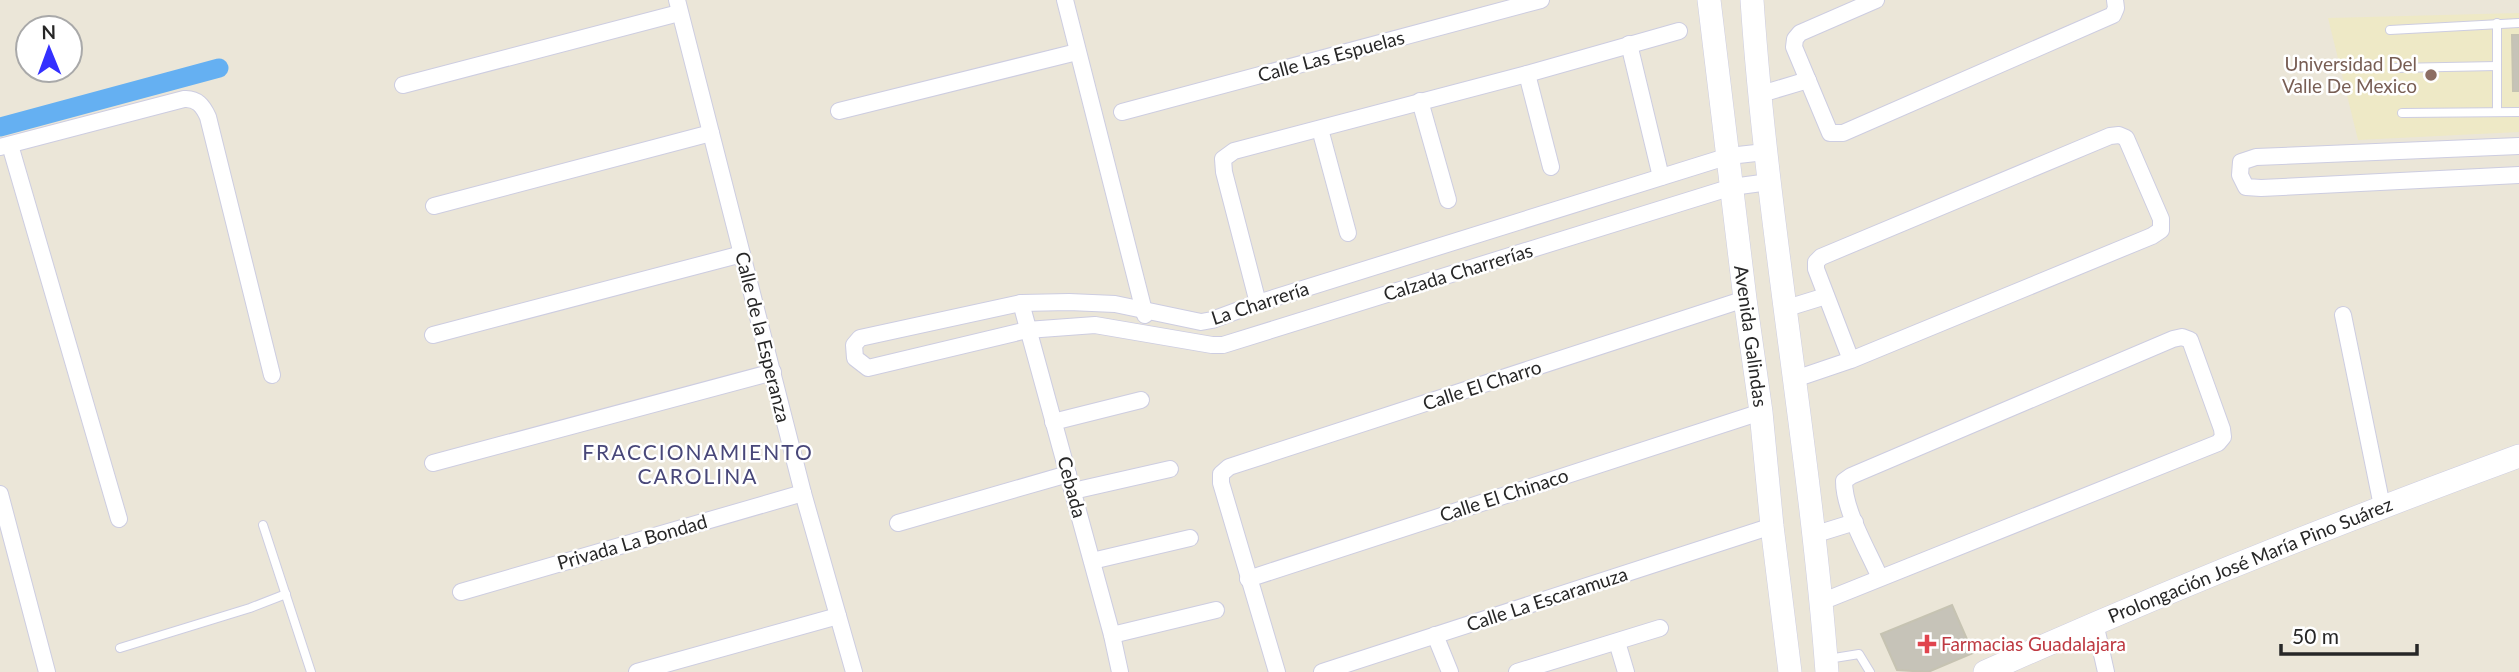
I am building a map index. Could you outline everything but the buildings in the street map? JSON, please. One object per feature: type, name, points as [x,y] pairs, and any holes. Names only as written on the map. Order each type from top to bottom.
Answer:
[{"type":"street","points":[[1065,0],[1144,309],[1146,332]]},
{"type":"street","name":"Calle Las Espuelas","points":[[1122,112],[1541,0]]},
{"type":"street","name":"Avenida Galindas","points":[[1709,0],[1761,412],[1790,672]]},
{"type":"street","name":"Avenida Galindas","points":[[1752,0],[1758,95],[1796,379],[1827,666]]},
{"type":"street","points":[[1876,0],[1800,33],[1795,39],[1794,47],[1830,134],[1836,135],[2113,15],[2115,0]]},
{"type":"street","points":[[402,85],[678,7]]},
{"type":"street","name":"Calle de la Esperanza","points":[[678,7],[803,493],[853,672]]},
{"type":"street","points":[[1258,303],[1224,172],[1223,159],[1234,151],[1320,130],[1679,31]]},
{"type":"street","points":[[1629,44],[1661,177]]},
{"type":"street","points":[[839,111],[1077,52]]},
{"type":"street","points":[[1527,74],[1551,167]]},
{"type":"street","points":[[1758,95],[1808,80]]},
{"type":"street","points":[[119,519],[5,146],[184,100],[190,99],[202,105],[208,117],[272,374]]},
{"type":"street","points":[[1420,101],[1448,201]]},
{"type":"street","points":[[1320,130],[1348,233]]},
{"type":"street","points":[[434,206],[711,133]]},
{"type":"street","points":[[1796,379],[1850,360],[2161,230],[2161,219],[2126,138],[2119,135],[2110,136],[1821,257],[1816,262],[1816,270],[1850,360]]},
{"type":"street","points":[[2519,146],[2256,157],[2241,162],[2240,175],[2246,187],[2260,188],[2519,175]]},
{"type":"street","name":"La Charrería","points":[[1027,330],[868,368],[855,358],[855,345],[860,338],[1021,303],[1069,302],[1144,309],[1201,322],[1212,320],[1258,303],[1729,156],[1765,152]]},
{"type":"street","points":[[2391,153],[2392,183]]},
{"type":"street","name":"Calzada Charrerías","points":[[1027,330],[1095,325],[1223,345],[1732,187],[1769,182]]},
{"type":"street","points":[[433,335],[742,254]]},
{"type":"street","points":[[1787,308],[1826,296]]},
{"type":"street","name":"Calle El Charro","points":[[1248,579],[1221,483],[1221,474],[1229,467],[1745,299]]},
{"type":"street","name":"Cebada","points":[[1021,303],[1120,672]]},
{"type":"street","points":[[2343,316],[2382,506]]},
{"type":"street","points":[[1821,602],[2218,443],[2223,437],[2222,429],[2190,340],[2182,337],[2172,339],[1844,481],[1844,492],[1855,522],[1880,578]]},
{"type":"street","points":[[433,463],[773,372]]},
{"type":"street","points":[[1054,422],[1141,400]]},
{"type":"street","name":"Calle El Chinaco","points":[[1248,579],[1761,412]]},
{"type":"street","name":"Prolongación José María Pino Suárez","points":[[1985,672],[2095,623],[2382,506],[2519,456]]},
{"type":"street","points":[[1073,491],[1170,469]]},
{"type":"street","points":[[898,523],[1068,474]]},
{"type":"street","name":"Privada La Bondad","points":[[461,592],[803,493]]},
{"type":"street","points":[[0,494],[47,672]]},
{"type":"street","points":[[1813,535],[1855,522]]},
{"type":"street","name":"Calle La Escaramuza","points":[[1322,672],[1772,526]]},
{"type":"street","points":[[1092,561],[1190,538]]},
{"type":"street","points":[[1248,579],[1277,672]]},
{"type":"street","points":[[1112,635],[1216,610]]},
{"type":"street","points":[[637,672],[838,616]]},
{"type":"street","points":[[2095,623],[2106,672]]},
{"type":"street","points":[[1517,672],[1660,628]]},
{"type":"street","points":[[1435,635],[1450,672]]},
{"type":"street","points":[[1617,642],[1626,672]]},
{"type":"lane","points":[[2497,23],[2497,112]]},
{"type":"lane","points":[[2390,30],[2519,23]]},
{"type":"lane","points":[[2395,68],[2497,66]]},
{"type":"lane","points":[[2402,113],[2519,112]]},
{"type":"lane","points":[[263,525],[311,672]]},
{"type":"lane","points":[[120,648],[250,608],[286,594]]},
{"type":"lane","points":[[1827,666],[1859,654],[1870,672]]},
{"type":"shaded area","name":"Universidad Del Valle De Mexico","points":[[2519,13],[2519,132],[2358,140],[2328,18]]},
{"type":"waterway","points":[[0,127],[219,68]]},
{"type":"place","name":"Universidad Del Valle De Mexico","points":[[2431,75]]},
{"type":"place","name":"Farmacias Guadalajara","points":[[1927,644]]},
{"type":"district","name":"FRACCIONAMIENTO CAROLINA","points":[[698,465]]}]
